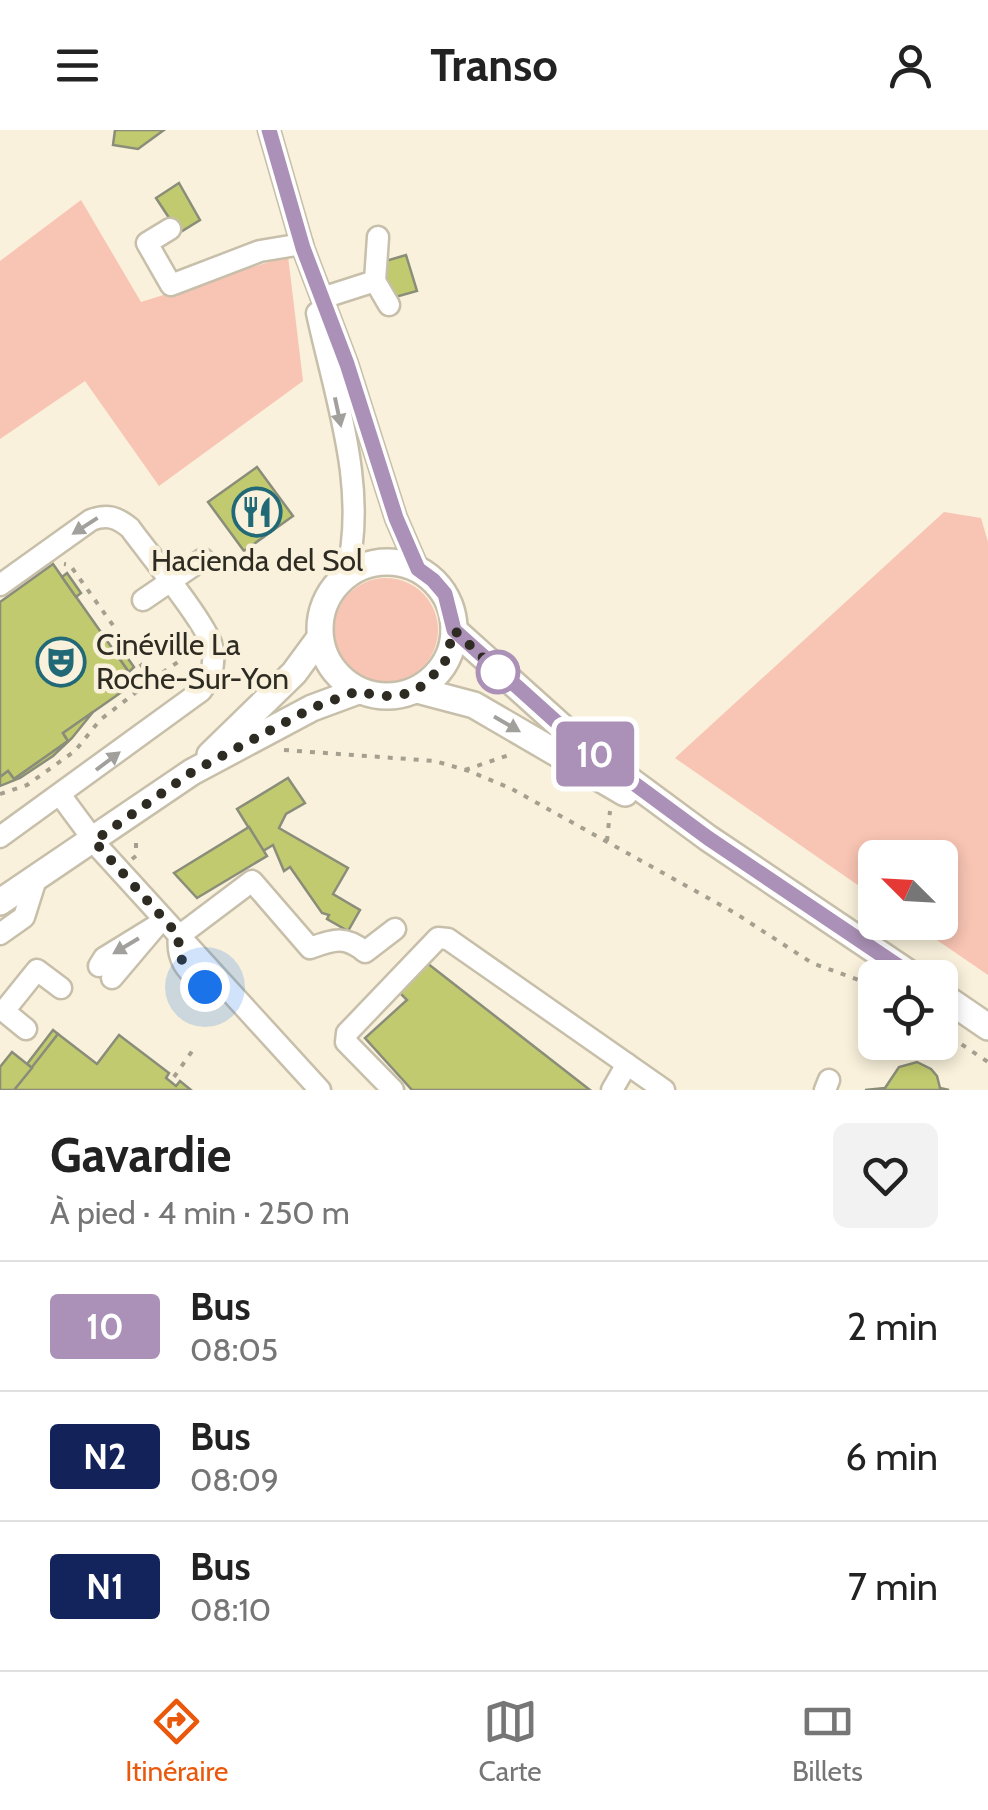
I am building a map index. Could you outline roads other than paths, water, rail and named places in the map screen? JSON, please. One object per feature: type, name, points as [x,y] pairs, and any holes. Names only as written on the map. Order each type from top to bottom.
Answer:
[{"type":"main road","points":[[400,563],[418,569],[445,594],[454,630],[444,665],[417,690],[398,696],[358,691],[340,678],[326,660],[319,638],[324,603],[346,575],[363,566],[400,563]]},
{"type":"main road","points":[[454,630],[582,745],[708,838],[889,960]]},
{"type":"main road","points":[[192,772],[294,673],[319,638]]},
{"type":"main road","points":[[417,690],[474,705],[708,838]]},
{"type":"main road","points":[[0,902],[192,772],[312,708],[358,691]]},
{"type":"main road","points":[[958,1006],[983,1023]]},
{"type":"street","points":[[268,130],[302,246],[347,364],[396,518],[418,569]]},
{"type":"street","points":[[170,229],[148,243],[171,286],[260,250],[302,246]]},
{"type":"street","points":[[378,238],[375,281],[389,305]]},
{"type":"street","points":[[302,246],[354,502],[355,542],[346,575]]},
{"type":"street","points":[[322,298],[375,281]]},
{"type":"street","points":[[0,586],[91,520],[112,517],[130,528],[170,582],[211,643],[213,663],[207,684],[61,796],[0,837]]},
{"type":"street","points":[[143,600],[203,560]]},
{"type":"street","points":[[61,796],[160,922],[179,936],[320,1090]]},
{"type":"street","points":[[0,934],[24,918],[36,879]]},
{"type":"street","points":[[179,936],[252,881],[310,948],[340,938],[365,952],[395,929]]},
{"type":"street","points":[[106,972],[160,922]]},
{"type":"street","points":[[392,1090],[346,1042],[347,1033],[438,938],[448,940],[664,1090]]},
{"type":"street","points":[[26,1029],[4,1011],[37,970],[61,988]]},
{"type":"street","points":[[612,1090],[627,1064]]},
{"type":"place","name":"Hacienda del Sol","points":[[257,512]]},
{"type":"place","name":"Cinéville La Roche-Sur-Yon","points":[[61,662]]}]
